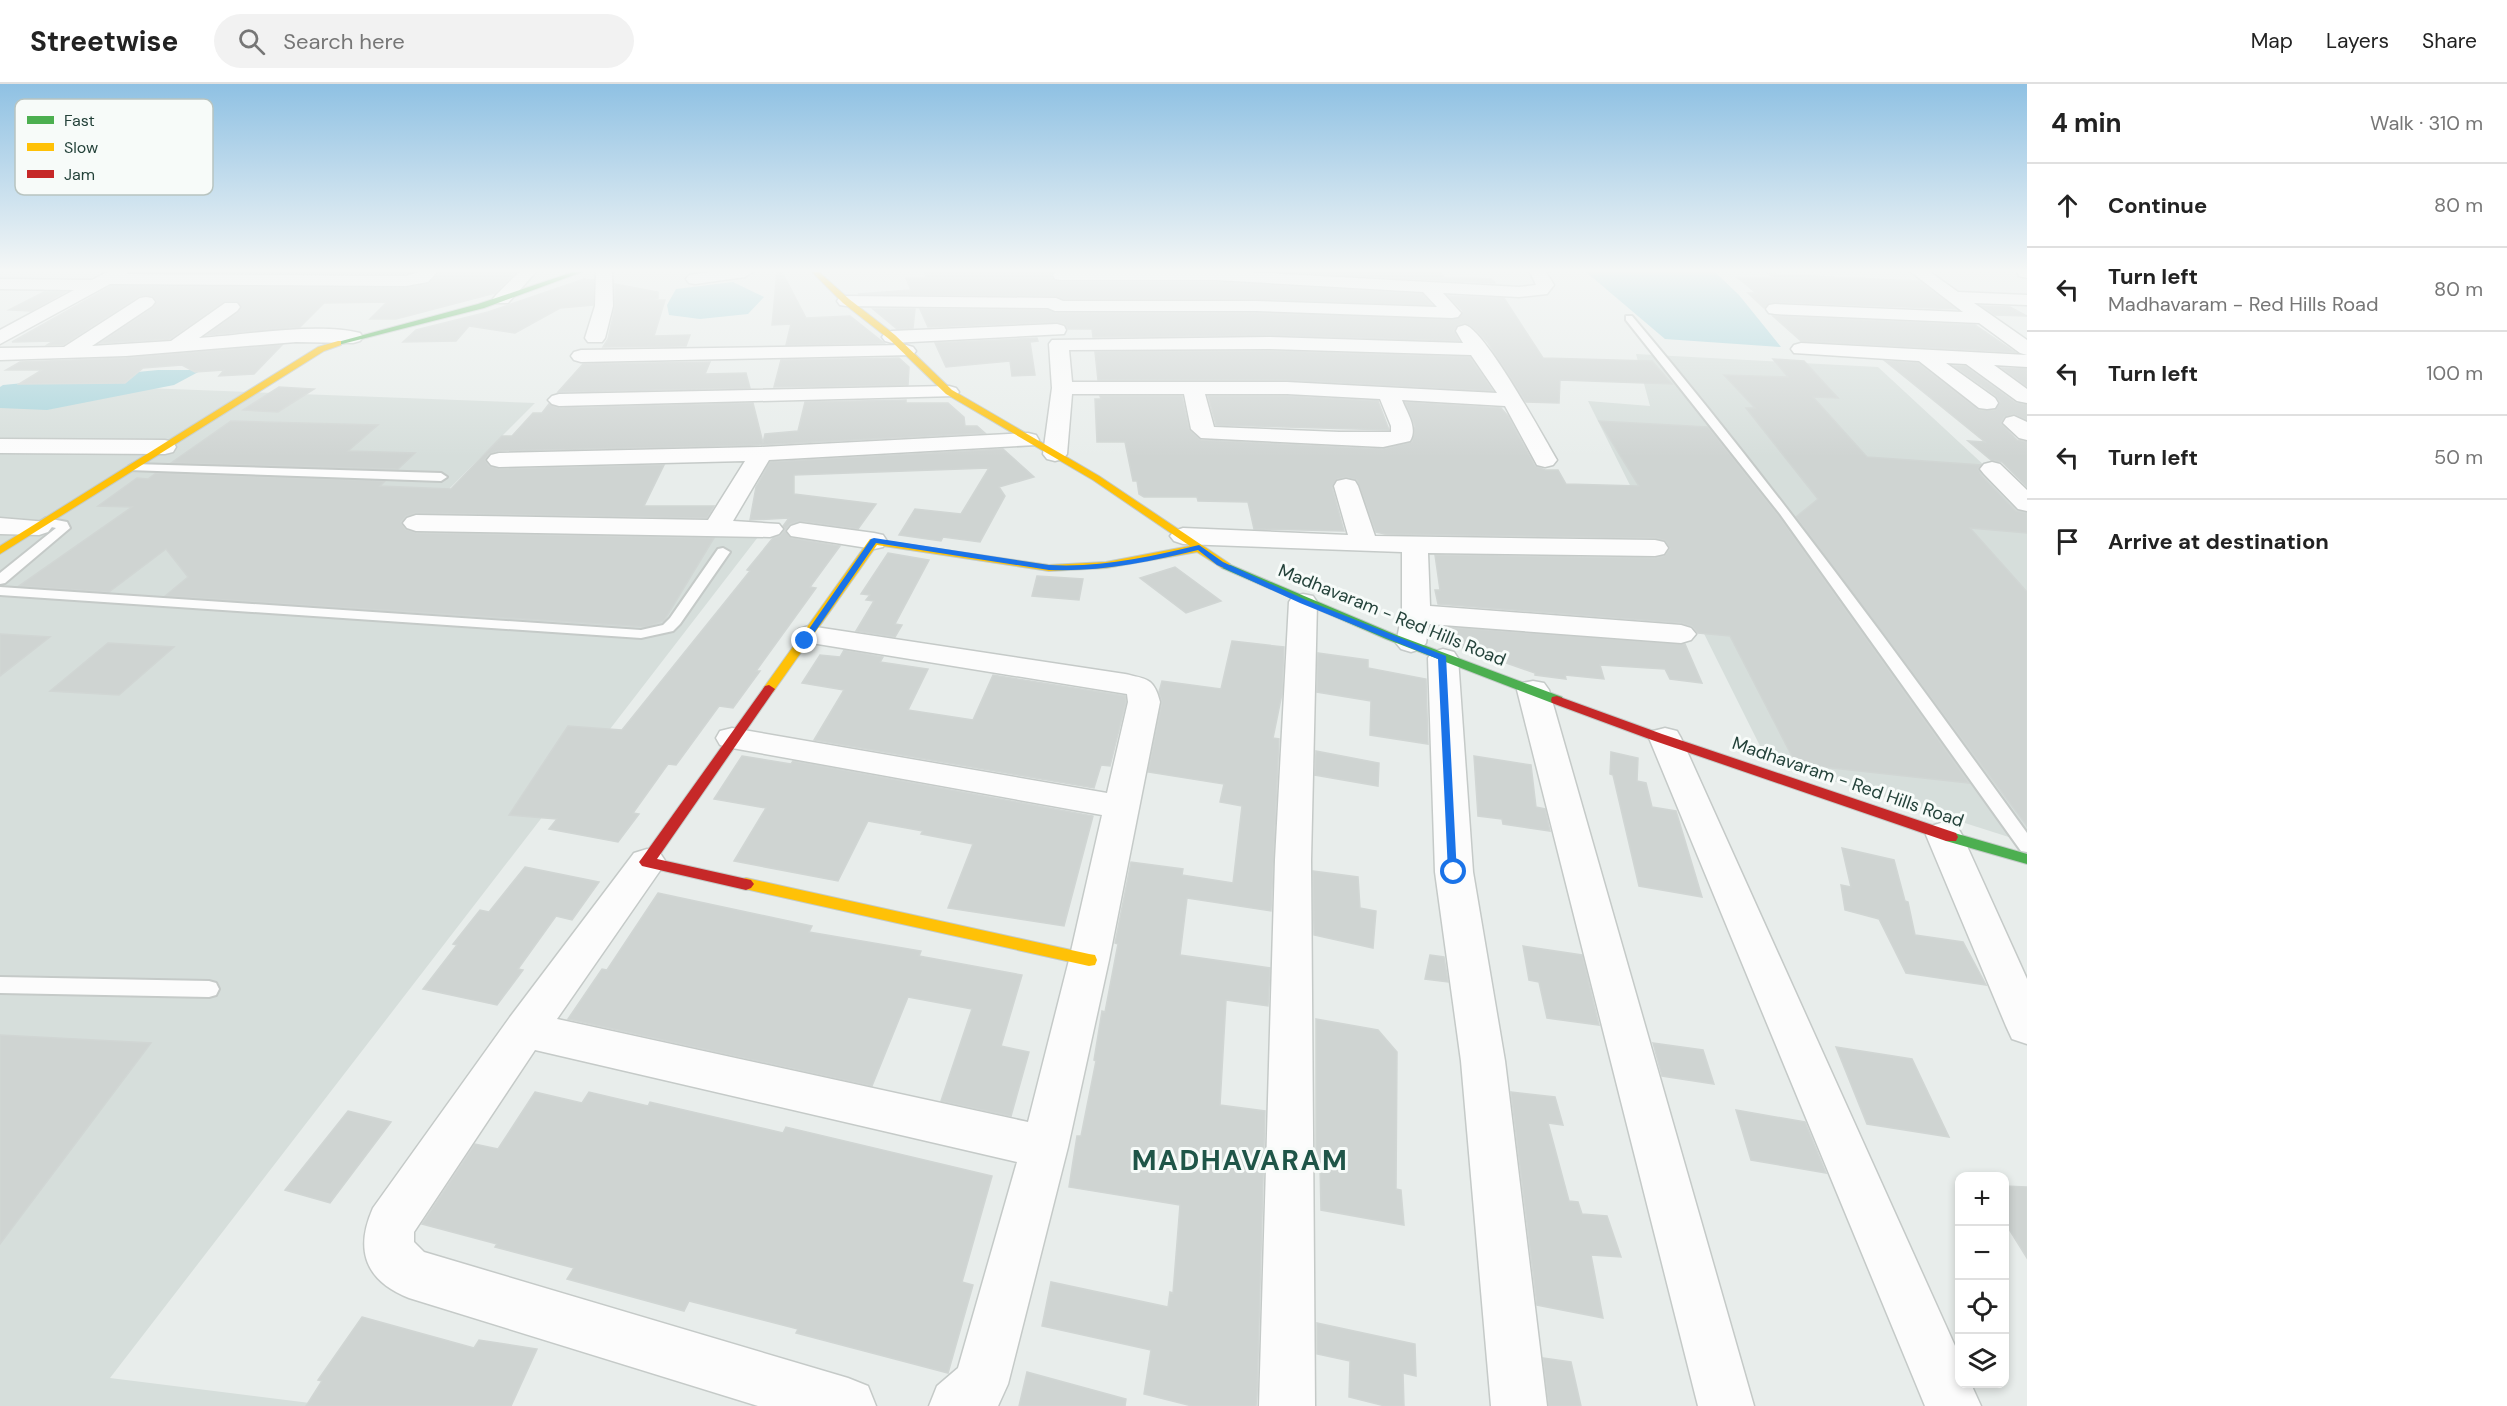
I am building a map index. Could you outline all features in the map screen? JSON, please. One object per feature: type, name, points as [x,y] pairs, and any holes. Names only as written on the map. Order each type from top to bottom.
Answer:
[{"type":"street","points":[[67,354],[98,334]]},
{"type":"street","points":[[175,346],[193,334]]},
{"type":"street","points":[[0,551],[321,349],[369,334]]},
{"type":"street","points":[[595,338],[596,334]]},
{"type":"street","name":"Madhavaram - Red Hills Road","points":[[888,334],[949,392],[1096,478],[1220,563],[1303,602],[1427,651],[1665,738],[1944,835],[2027,859]]},
{"type":"street","points":[[892,337],[949,334]]},
{"type":"street","points":[[1005,334],[1058,337],[1278,366],[1388,393],[1512,400]]},
{"type":"street","points":[[1055,454],[1062,388],[1058,334]]},
{"type":"street","points":[[1267,334],[1278,366]]},
{"type":"street","points":[[1468,334],[1512,400],[1545,460]]},
{"type":"street","points":[[2005,334],[2027,349]]},
{"type":"street","points":[[0,354],[67,354],[319,335],[353,338]]},
{"type":"street","points":[[1062,388],[1193,389],[1278,366],[1479,349]]},
{"type":"street","points":[[1801,349],[2027,361]]},
{"type":"street","points":[[581,356],[906,351]]},
{"type":"street","points":[[1923,355],[1987,403]]},
{"type":"street","points":[[1971,358],[2024,397]]},
{"type":"street","points":[[1193,389],[1202,429],[1209,433],[1383,440],[1402,436],[1402,426],[1388,393]]},
{"type":"street","points":[[559,400],[949,392]]},
{"type":"street","points":[[499,460],[760,454],[1028,440]]},
{"type":"street","points":[[0,446],[165,447]]},
{"type":"street","points":[[717,527],[760,454]]},
{"type":"street","points":[[1992,469],[2027,504]]},
{"type":"street","points":[[1346,486],[1364,543]]},
{"type":"street","points":[[416,523],[717,527],[770,530]]},
{"type":"street","points":[[0,526],[43,524]]},
{"type":"street","points":[[800,531],[1049,568],[1072,569],[1134,563],[1191,542],[1655,548]]},
{"type":"street","points":[[848,1406],[409,1273],[388,1252],[390,1225],[525,1030],[874,541]]},
{"type":"street","points":[[1415,545],[1416,614],[1427,651],[1454,872],[1484,1061],[1519,1406]]},
{"type":"street","points":[[1287,1406],[1293,860],[1303,602]]},
{"type":"street","points":[[1416,614],[1681,634]]},
{"type":"street","points":[[809,634],[1125,683],[1141,688],[1144,702],[1089,960],[1045,1147],[981,1384],[957,1406]]},
{"type":"street","points":[[1533,690],[1726,1406]]},
{"type":"street","points":[[732,738],[1121,807]]},
{"type":"street","points":[[1665,738],[1953,1406]]},
{"type":"street","points":[[1944,835],[2027,1026]]},
{"type":"street","points":[[647,862],[1089,960]]},
{"type":"street","points":[[525,1030],[1045,1147]]},
{"type":"lane","points":[[1642,334],[1704,407],[1882,643],[2027,846]]},
{"type":"lane","points":[[133,468],[441,477]]},
{"type":"lane","points":[[0,580],[64,528],[62,525],[43,524]]},
{"type":"lane","points":[[0,591],[641,634],[668,628],[723,552]]},
{"type":"lane","points":[[0,985],[209,989]]},
{"type":"shaded area","points":[[1636,354],[1878,367],[2027,505],[2027,841],[1767,760],[1588,401],[1650,406]]},
{"type":"shaded area","points":[[145,388],[535,403],[434,504],[758,537],[110,1378],[334,1406],[0,1406],[0,389]]},
{"type":"water","points":[[1659,334],[1770,334],[1781,347],[1665,339]]},
{"type":"water","points":[[158,370],[202,370],[174,385],[47,410],[0,408],[0,387],[3,385]]},
{"type":"building","points":[[27,334],[81,334],[63,345],[47,345],[53,341],[12,342]]},
{"type":"building","points":[[114,334],[178,334],[170,339],[100,343]]},
{"type":"building","points":[[412,334],[462,334],[456,341],[403,342]]},
{"type":"building","points":[[609,334],[690,335],[686,346],[603,347]]},
{"type":"building","points":[[789,334],[872,334],[884,343],[786,345]]},
{"type":"building","points":[[1093,334],[1456,334],[1459,341],[1269,335],[1093,337]]},
{"type":"building","points":[[1479,334],[1527,334],[1543,358],[1652,361],[1672,384],[1560,380],[1559,403],[1526,402],[1488,343]]},
{"type":"building","points":[[1793,334],[1988,334],[2015,352],[1801,341]]},
{"type":"building","points":[[1037,338],[1038,341],[1030,342],[1035,375],[1012,376],[1010,361],[946,367],[935,343]]},
{"type":"building","points":[[282,345],[254,374],[219,376],[224,370],[195,372],[182,365],[143,368],[125,383],[19,384],[42,370],[6,370],[20,362],[126,358]]},
{"type":"building","points":[[1269,351],[1470,357],[1493,391],[1287,380],[1098,380],[1095,352]]},
{"type":"building","points":[[899,358],[909,367],[908,385],[774,387],[781,360]]},
{"type":"building","points":[[1773,359],[1804,361],[1838,398],[1813,397],[1867,457],[1981,465],[1978,469],[1982,476],[2016,511],[2027,513],[2027,533],[1970,528],[2027,592],[2027,826],[1796,517],[1818,499],[1746,408],[1755,408],[1724,375],[1788,377]]},
{"type":"building","points":[[1885,361],[1918,363],[1979,410],[1995,410],[2000,402],[1996,396],[1954,366],[1965,366],[2016,403],[2027,405],[2027,420],[2013,414],[2004,417],[2001,423],[2017,440],[2027,442],[2027,487],[2002,462],[1991,460],[1968,441],[1985,442]]},
{"type":"building","points":[[710,362],[705,374],[746,373],[750,388],[558,392],[583,364]]},
{"type":"building","points":[[2002,368],[2027,369],[2027,386],[2026,386]]},
{"type":"building","points":[[279,387],[314,389],[278,412],[243,410]]},
{"type":"building","points":[[1100,396],[1182,396],[1189,429],[1201,440],[1383,449],[1412,442],[1415,426],[1405,402],[1501,408],[1508,416],[1535,466],[1545,470],[1558,470],[1566,484],[1639,486],[1599,421],[1708,427],[1778,515],[1969,783],[1796,764],[1730,636],[1698,633],[1692,626],[1681,623],[1438,604],[1435,590],[1440,590],[1435,555],[1655,558],[1664,556],[1670,549],[1664,540],[1655,538],[1385,534],[1376,532],[1357,480],[1346,477],[1337,479],[1332,487],[1344,531],[1254,529],[1248,502],[1198,501],[1197,497],[1144,497],[1139,494],[1137,481],[1133,481],[1125,442],[1097,442],[1095,399],[1101,399]]},
{"type":"building","points":[[1208,396],[1287,396],[1378,401],[1389,430],[1216,425]]},
{"type":"building","points":[[906,400],[906,403],[948,403],[964,417],[965,426],[977,426],[985,433],[759,445],[498,451],[489,454],[485,460],[489,466],[499,469],[664,465],[644,506],[714,506],[707,518],[416,513],[406,516],[401,522],[405,529],[416,533],[714,538],[664,621],[646,627],[165,596],[188,577],[166,549],[109,592],[19,586],[132,507],[98,506],[137,478],[148,479],[156,473],[385,481],[380,486],[451,489],[502,436],[512,436],[533,413],[542,413],[549,404],[559,408],[753,403],[763,443],[765,434],[798,431],[805,402]]},
{"type":"building","points":[[231,421],[378,425],[348,451],[415,453],[398,469],[171,463]]},
{"type":"building","points":[[1003,449],[1034,477],[999,487],[1005,496],[980,542],[943,537],[941,541],[899,535],[915,509],[961,514],[989,468],[794,475],[794,494],[876,504],[858,529],[800,521],[790,524],[785,530],[783,526],[789,518],[750,520],[756,487],[770,462]]},
{"type":"building","points":[[785,530],[791,538],[840,546],[810,587],[816,588],[756,671],[760,671],[733,708],[719,706],[676,765],[668,764],[633,813],[639,814],[618,842],[549,829],[557,819],[509,815],[568,726],[622,730],[750,571],[747,570],[773,538],[780,536]]},
{"type":"building","points":[[888,553],[929,560],[895,624],[902,625],[895,637],[856,631],[874,601],[866,600],[870,595],[861,594]]},
{"type":"building","points":[[1175,567],[1221,601],[1186,613],[1140,578]]},
{"type":"building","points":[[1037,576],[1083,579],[1079,600],[1032,596]]},
{"type":"building","points":[[1443,627],[1685,644],[1702,683],[1670,679],[1665,669],[1600,665],[1604,679],[1565,675],[1566,679],[1535,675],[1535,673],[1446,642]]},
{"type":"building","points":[[0,634],[50,637],[0,676]]},
{"type":"building","points":[[1232,641],[1284,647],[1282,694],[1273,738],[1279,739],[1271,911],[1187,898],[1180,955],[1270,968],[1268,1006],[1226,1000],[1220,1105],[1265,1111],[1257,1395],[1256,1406],[1192,1406],[1144,1394],[1151,1350],[1042,1326],[1051,1282],[1168,1307],[1170,1292],[1173,1293],[1180,1205],[1069,1187],[1077,1136],[1081,1136],[1096,1061],[1094,1060],[1102,1011],[1105,1012],[1118,944],[1115,943],[1131,862],[1183,869],[1182,875],[1233,883],[1242,806],[1220,802],[1224,784],[1148,772],[1162,702],[1159,692],[1162,681],[1221,689]]},
{"type":"building","points":[[108,643],[174,647],[119,695],[50,691]]},
{"type":"building","points":[[844,650],[883,657],[880,662],[928,669],[908,710],[973,720],[993,675],[1125,696],[1126,702],[1110,766],[1101,765],[1094,788],[814,740],[844,690],[802,683],[820,655],[840,657]]},
{"type":"building","points":[[1318,653],[1368,660],[1368,668],[1426,679],[1428,744],[1370,735],[1371,701],[1317,692]]},
{"type":"building","points":[[1316,751],[1379,763],[1378,786],[1315,775]]},
{"type":"building","points":[[1611,752],[1638,758],[1637,781],[1646,783],[1652,807],[1676,811],[1702,897],[1639,886],[1613,775],[1610,774]]},
{"type":"building","points":[[742,756],[791,764],[793,761],[1093,816],[1064,926],[948,908],[973,844],[921,834],[923,831],[868,821],[838,881],[734,861],[766,808],[714,799]]},
{"type":"building","points":[[1474,756],[1531,765],[1536,807],[1545,809],[1550,831],[1503,824],[1502,819],[1478,816]]},
{"type":"building","points":[[1842,848],[1894,860],[1905,901],[1908,902],[1915,935],[1963,942],[1986,985],[1906,973],[1879,919],[1845,910],[1841,885],[1851,887]]},
{"type":"building","points":[[525,867],[599,882],[572,920],[556,916],[518,969],[523,970],[497,1005],[423,989],[457,945],[453,944],[480,910],[489,912]]},
{"type":"building","points":[[1313,871],[1358,877],[1360,908],[1376,911],[1373,948],[1314,935]]},
{"type":"building","points":[[658,893],[812,926],[809,932],[921,951],[919,956],[1022,975],[1001,1046],[1029,1052],[1011,1116],[941,1101],[972,1009],[908,997],[872,1086],[568,1019],[602,969],[607,970]]},
{"type":"building","points":[[1523,946],[1582,955],[1599,1025],[1547,1018],[1539,982],[1529,980]]},
{"type":"building","points":[[1430,955],[1444,957],[1448,982],[1425,979]]},
{"type":"building","points":[[1316,1019],[1378,1030],[1397,1052],[1396,1189],[1401,1190],[1404,1225],[1321,1210],[1320,1167],[1316,1166]]},
{"type":"building","points":[[0,1035],[151,1043],[0,1244]]},
{"type":"building","points":[[1653,1043],[1703,1050],[1714,1084],[1662,1076]]},
{"type":"building","points":[[1836,1047],[1912,1059],[1949,1137],[1867,1124]]},
{"type":"building","points":[[535,1092],[582,1103],[589,1092],[648,1106],[650,1102],[783,1133],[786,1127],[992,1176],[962,1282],[973,1285],[948,1373],[796,1333],[798,1329],[689,1301],[684,1311],[567,1279],[574,1268],[422,1224],[475,1144],[498,1149]]},
{"type":"building","points":[[1511,1092],[1555,1097],[1563,1125],[1548,1123],[1569,1201],[1578,1202],[1582,1214],[1607,1216],[1621,1257],[1591,1255],[1603,1318],[1537,1305]]},
{"type":"building","points":[[1736,1110],[1805,1122],[1826,1173],[1751,1160]]},
{"type":"building","points":[[348,1111],[391,1122],[330,1203],[285,1190]]},
{"type":"building","points":[[2009,1186],[2027,1187],[2027,1258],[2009,1229]]},
{"type":"building","points":[[362,1317],[474,1348],[479,1340],[537,1349],[511,1406],[306,1406],[322,1381],[318,1380]]},
{"type":"building","points":[[1317,1323],[1415,1344],[1416,1376],[1403,1373],[1404,1406],[1385,1406],[1349,1397],[1350,1361],[1317,1354]]},
{"type":"building","points":[[1543,1358],[1571,1362],[1581,1406],[1549,1406]]},
{"type":"building","points":[[1027,1372],[1126,1399],[1125,1406],[1019,1406]]},
{"type":"traffic: fast","points":[[338,343],[374,334]]},
{"type":"traffic: fast","points":[[1226,566],[1390,636],[1557,700]]},
{"type":"traffic: fast","points":[[1951,837],[2027,859]]},
{"type":"traffic: slow","points":[[888,334],[949,392],[1096,478],[1226,566]]},
{"type":"traffic: slow","points":[[0,551],[321,349],[338,343]]},
{"type":"traffic: slow","points":[[769,689],[874,541],[1049,568],[1106,565],[1199,548]]},
{"type":"traffic: slow","points":[[746,884],[1089,960]]},
{"type":"traffic: jam","points":[[746,884],[647,862],[769,689]]},
{"type":"traffic: jam","points":[[1557,700],[1657,737],[1951,837]]},
{"type":"district","name":"MADHAVARAM","points":[[1240,1160]]},
{"type":"route","points":[[805,641],[874,541],[1049,568],[1072,569],[1134,563],[1199,548],[1220,563],[1303,602],[1443,658],[1454,872]]}]
